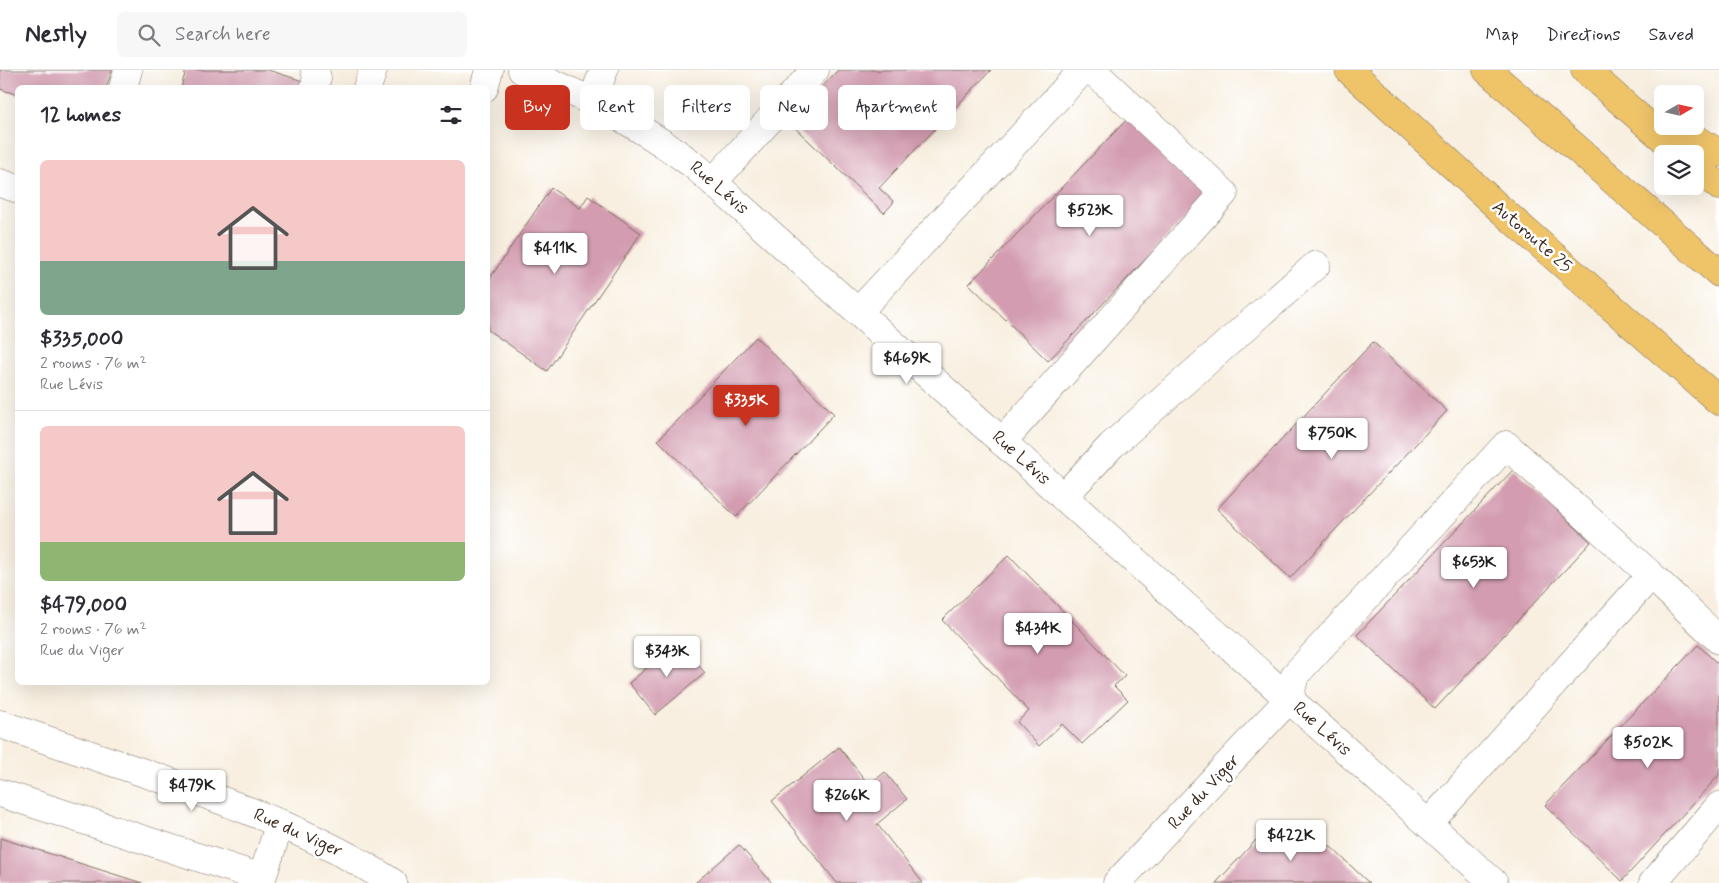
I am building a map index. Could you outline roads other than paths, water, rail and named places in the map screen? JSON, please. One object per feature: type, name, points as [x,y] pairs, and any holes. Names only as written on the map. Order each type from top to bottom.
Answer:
[{"type":"highway","name":"Autoroute 25","points":[[1349,70],[1498,207],[1719,401]]},
{"type":"highway","points":[[1486,70],[1719,273]]},
{"type":"highway","points":[[1589,74],[1654,114]]},
{"type":"highway","points":[[1589,74],[1671,145]]},
{"type":"highway","points":[[1689,135],[1719,153]]},
{"type":"highway","points":[[1704,174],[1719,186]]},
{"type":"street","points":[[124,85],[128,70]]},
{"type":"street","points":[[315,70],[315,85]]},
{"type":"street","points":[[368,85],[373,70]]},
{"type":"street","points":[[485,85],[490,70]]},
{"type":"street","name":"Rue Lévis","points":[[522,70],[580,96]]},
{"type":"street","points":[[598,85],[604,70]]},
{"type":"street","points":[[713,182],[815,70]]},
{"type":"street","points":[[858,312],[1083,70]]},
{"type":"street","points":[[1002,442],[1224,192],[1092,70]]},
{"type":"street","name":"Rue Lévis","points":[[640,130],[667,146],[713,182],[1494,883]]},
{"type":"street","points":[[0,183],[15,187]]},
{"type":"street","points":[[1064,497],[1112,445],[1316,265]]},
{"type":"street","points":[[1289,699],[1295,675],[1506,445],[1651,575],[1719,640]]},
{"type":"street","points":[[1428,824],[1651,575]]},
{"type":"street","name":"Rue du Viger","points":[[1117,883],[1289,699]]},
{"type":"street","name":"Rue du Viger","points":[[0,724],[230,803],[280,823],[337,850],[393,883]]},
{"type":"street","points":[[0,792],[261,880],[280,823]]},
{"type":"street","points":[[1653,883],[1719,806]]}]
